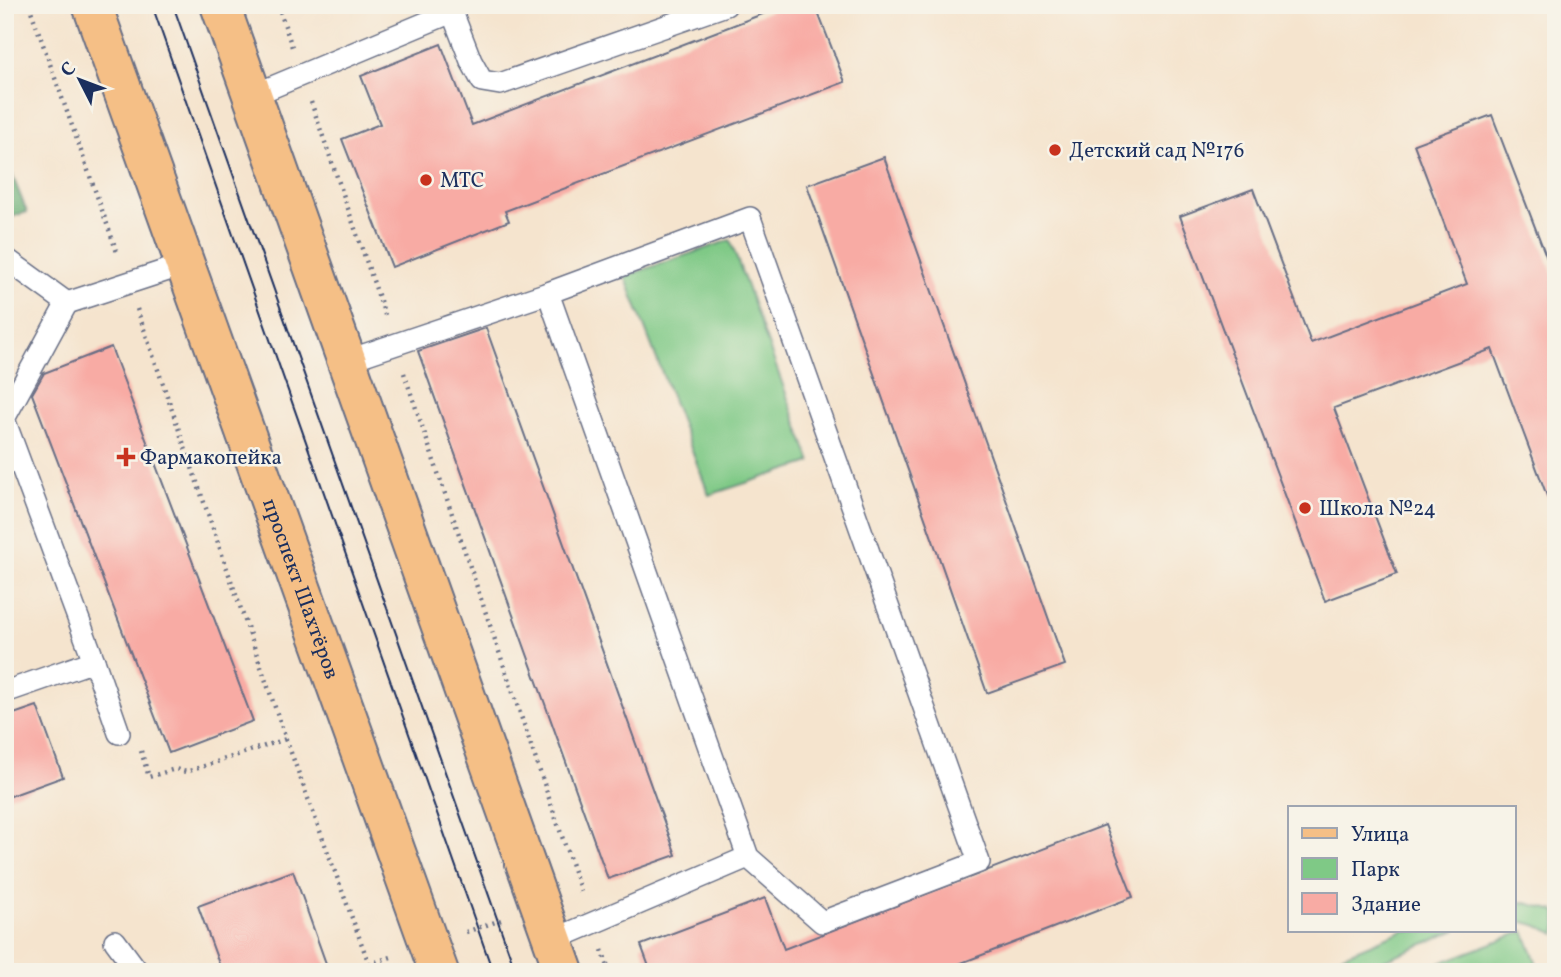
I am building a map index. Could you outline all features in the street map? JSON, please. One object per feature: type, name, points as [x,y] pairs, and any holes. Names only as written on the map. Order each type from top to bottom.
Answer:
[{"type":"main road","name":"проспект Шахтёров","points":[[92,5],[435,958]]},
{"type":"main road","points":[[220,5],[553,940]]},
{"type":"lane","points":[[251,96],[451,8],[471,61],[482,81],[500,84],[726,5]]},
{"type":"lane","points":[[346,361],[548,293],[750,218],[979,862],[822,922],[748,858],[548,293]]},
{"type":"lane","points":[[5,258],[67,303]]},
{"type":"lane","points":[[119,733],[5,420],[67,303],[186,264]]},
{"type":"lane","points":[[5,692],[94,662]]},
{"type":"lane","points":[[553,940],[748,858]]},
{"type":"lane","points":[[115,941],[138,972]]},
{"type":"path","points":[[29,5],[286,739],[372,972]]},
{"type":"path","points":[[278,5],[610,972]]},
{"type":"path","points":[[119,733],[134,729],[149,777],[175,769],[186,772],[286,739]]},
{"type":"path","points":[[369,964],[435,958],[553,940],[582,894]]},
{"type":"green space","points":[[5,157],[27,212],[5,219]]},
{"type":"green space","points":[[730,240],[811,462],[709,495],[625,276]]},
{"type":"green space","points":[[1516,901],[1556,911],[1556,934],[1536,925],[1516,920]]},
{"type":"green space","points":[[1524,931],[1540,972],[1416,972]]},
{"type":"green space","points":[[1399,932],[1452,932],[1356,972],[1314,972],[1329,961]]},
{"type":"building","points":[[786,5],[815,5],[845,82],[505,211],[509,221],[392,267],[342,139],[380,124],[361,76],[441,44],[472,125]]},
{"type":"building","points":[[1492,115],[1556,282],[1556,511],[1553,512],[1492,349],[1334,408],[1397,574],[1325,601],[1180,216],[1253,189],[1311,343],[1467,284],[1414,144]]},
{"type":"building","points":[[884,157],[1065,665],[987,693],[807,185]]},
{"type":"building","points":[[486,328],[676,855],[608,879],[418,351]]},
{"type":"building","points":[[111,347],[253,721],[169,753],[32,394],[44,373]]},
{"type":"building","points":[[37,706],[63,777],[5,798],[5,717]]},
{"type":"building","points":[[1105,825],[1133,897],[938,972],[651,972],[641,945],[765,898],[784,949]]},
{"type":"building","points":[[293,871],[329,972],[222,972],[198,906]]},
{"type":"tram line","points":[[152,5],[493,972]]},
{"type":"tram line","points":[[173,5],[516,972]]},
{"type":"place","name":"Детский сад №176","points":[[1055,150]]},
{"type":"place","name":"МТС","points":[[426,180]]},
{"type":"place","name":"Фармакопейка","points":[[126,457]]},
{"type":"place","name":"Школа №24","points":[[1305,508]]}]
